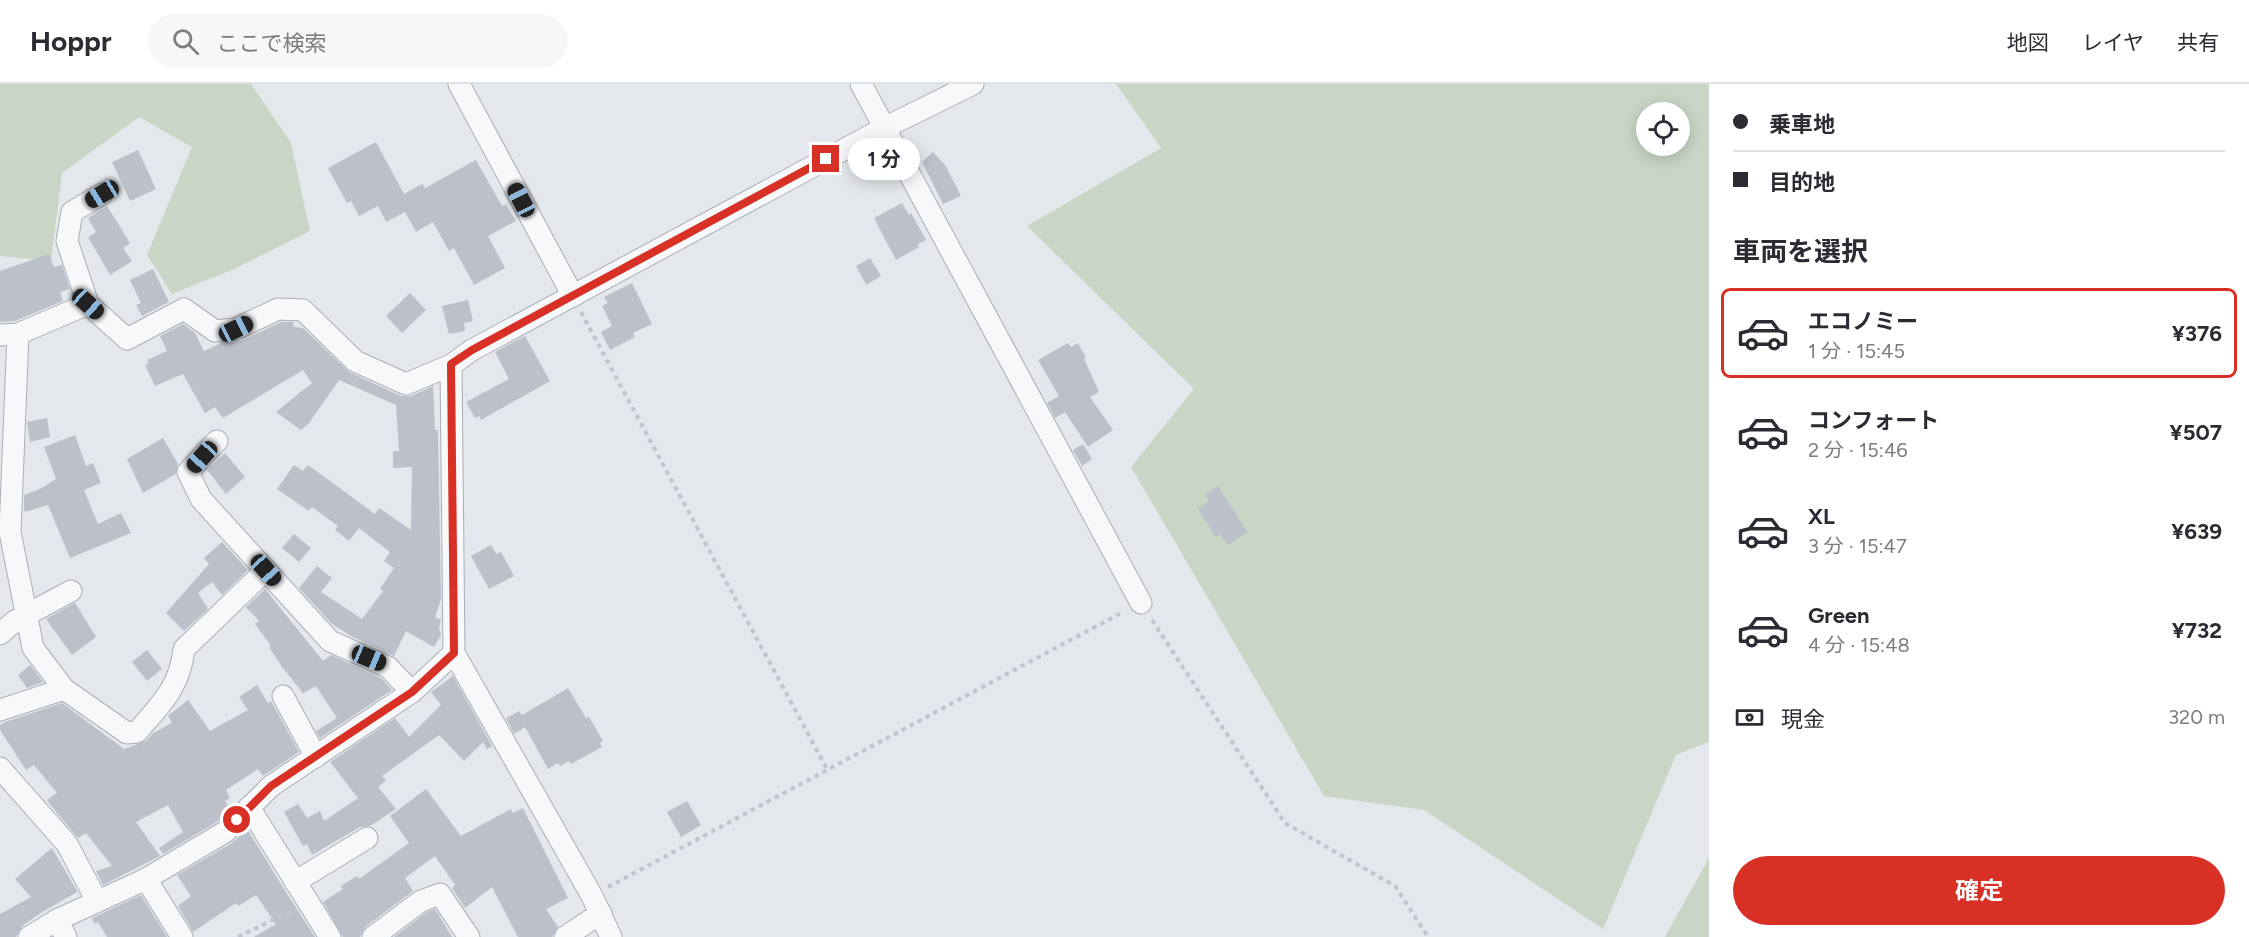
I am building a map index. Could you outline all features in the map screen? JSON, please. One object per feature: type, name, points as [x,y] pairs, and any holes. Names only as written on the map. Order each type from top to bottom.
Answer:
[{"type":"street","points":[[459,84],[573,296]]},
{"type":"street","points":[[861,84],[1141,603]]},
{"type":"street","points":[[102,194],[72,212],[67,241],[88,304],[127,339],[184,309],[215,332],[236,329],[278,309],[303,310],[355,361],[406,384],[451,364],[472,350],[884,128],[973,84]]},
{"type":"street","points":[[88,304],[9,335],[10,532],[33,648],[64,689],[127,733],[137,732],[174,690],[183,664],[184,649],[266,570]]},
{"type":"street","points":[[451,364],[454,653],[596,904],[611,937]]},
{"type":"street","points":[[216,441],[188,472],[201,499],[330,641],[388,667],[412,692]]},
{"type":"street","points":[[0,634],[28,614],[71,591]]},
{"type":"street","points":[[29,937],[62,928],[97,901],[146,879],[225,832],[271,786],[412,692],[454,653]]},
{"type":"street","points":[[0,710],[64,689]]},
{"type":"street","points":[[283,696],[315,757]]},
{"type":"street","points":[[0,768],[67,844],[97,901]]},
{"type":"street","points":[[249,807],[330,937]]},
{"type":"street","points":[[295,882],[367,838]]},
{"type":"street","points":[[146,879],[182,937]]},
{"type":"street","points":[[373,937],[421,901],[440,894],[469,937]]},
{"type":"street","points":[[565,937],[596,904]]},
{"type":"path","points":[[573,296],[828,771]]},
{"type":"path","points":[[596,904],[828,771],[1141,603],[1285,824],[1395,886],[1428,937]]},
{"type":"path","points":[[238,937],[308,902]]},
{"type":"green space","points":[[0,84],[251,84],[291,143],[310,231],[232,270],[172,294],[147,255],[192,147],[139,117],[62,173],[51,261],[0,256]]},
{"type":"green space","points":[[1116,84],[1709,84],[1709,742],[1676,755],[1603,929],[1424,810],[1324,796],[1131,467],[1194,389],[1027,226],[1161,148]]},
{"type":"green space","points":[[1709,858],[1709,937],[1665,937]]},
{"type":"building","points":[[376,142],[404,194],[422,184],[425,188],[476,160],[502,206],[506,204],[516,221],[488,236],[505,268],[474,285],[454,248],[449,251],[433,222],[416,232],[405,212],[386,222],[378,206],[359,216],[351,201],[347,203],[328,168]]},
{"type":"building","points":[[138,150],[156,189],[130,201],[112,162]]},
{"type":"building","points":[[933,152],[945,165],[961,196],[943,204],[922,162]]},
{"type":"building","points":[[902,203],[909,215],[911,213],[926,240],[918,244],[919,247],[896,260],[874,218]]},
{"type":"building","points":[[107,206],[130,243],[123,248],[132,261],[110,275],[88,237],[96,232],[88,218]]},
{"type":"building","points":[[49,254],[54,267],[62,265],[70,289],[60,292],[63,301],[15,321],[0,322],[0,271]]},
{"type":"building","points":[[870,258],[881,276],[866,285],[856,266]]},
{"type":"building","points":[[153,269],[169,302],[142,316],[136,305],[141,303],[130,280]]},
{"type":"building","points":[[632,283],[652,324],[633,333],[635,337],[610,350],[601,332],[612,326],[602,306],[608,303],[604,297]]},
{"type":"building","points":[[410,293],[426,310],[402,333],[386,316]]},
{"type":"building","points":[[468,300],[473,321],[464,323],[465,331],[449,334],[442,306]]},
{"type":"building","points":[[281,322],[293,322],[294,327],[303,328],[349,372],[401,396],[411,396],[433,386],[435,430],[438,430],[441,599],[435,617],[441,620],[439,628],[441,635],[434,647],[406,631],[394,656],[351,636],[332,624],[299,588],[317,566],[332,578],[321,592],[362,619],[383,591],[380,589],[394,568],[384,561],[390,552],[359,528],[349,541],[335,530],[338,526],[312,507],[309,511],[277,489],[294,465],[303,471],[308,465],[375,514],[379,508],[411,530],[412,467],[393,468],[393,451],[399,451],[396,405],[339,380],[309,423],[301,430],[276,412],[312,383],[303,370],[223,418],[215,407],[205,413],[183,374],[155,386],[145,365],[149,363],[147,360],[167,351],[160,336],[183,324],[195,333],[204,351],[221,343],[241,341]]},
{"type":"building","points":[[525,336],[550,381],[481,420],[479,416],[475,418],[466,402],[509,379],[495,352]]},
{"type":"building","points":[[1068,343],[1071,347],[1078,343],[1086,358],[1084,359],[1099,392],[1090,397],[1113,430],[1088,447],[1065,412],[1055,418],[1047,403],[1059,396],[1038,360]]},
{"type":"building","points":[[47,418],[50,437],[30,442],[27,422]]},
{"type":"building","points":[[75,435],[86,466],[93,463],[101,483],[84,490],[98,524],[121,513],[131,533],[70,558],[48,505],[25,512],[24,495],[56,479],[44,447]]},
{"type":"building","points":[[163,438],[178,464],[176,474],[143,493],[127,459]]},
{"type":"building","points":[[1083,444],[1092,459],[1082,466],[1073,450]]},
{"type":"building","points":[[225,453],[245,477],[226,494],[207,470]]},
{"type":"building","points":[[1218,486],[1247,532],[1228,545],[1220,534],[1216,537],[1198,509],[1209,501],[1205,495]]},
{"type":"building","points":[[294,534],[311,548],[299,562],[282,548]]},
{"type":"building","points":[[222,542],[248,570],[222,595],[212,582],[198,593],[208,609],[184,631],[166,613],[209,564],[204,558]]},
{"type":"building","points":[[491,545],[496,554],[501,552],[514,576],[489,589],[471,556]]},
{"type":"building","points":[[265,589],[323,661],[331,655],[381,678],[392,690],[320,738],[316,731],[337,718],[316,686],[303,693],[282,667],[269,647],[271,646],[255,624],[259,621],[246,607]]},
{"type":"building","points":[[75,603],[96,637],[72,655],[46,619]]},
{"type":"building","points":[[147,650],[162,669],[147,681],[132,662]]},
{"type":"building","points":[[30,665],[43,682],[27,688],[18,675]]},
{"type":"building","points":[[453,676],[492,746],[487,749],[483,742],[464,761],[439,735],[382,776],[386,780],[378,787],[396,809],[370,826],[360,827],[312,855],[307,844],[303,846],[284,812],[298,804],[307,818],[320,811],[324,821],[358,798],[330,762],[395,718],[409,737],[441,705],[431,692]]},
{"type":"building","points":[[257,685],[268,703],[271,701],[299,752],[263,776],[258,769],[226,790],[230,798],[225,801],[230,809],[217,822],[163,854],[159,848],[183,832],[168,805],[136,822],[160,856],[103,885],[96,871],[112,866],[86,833],[78,838],[57,813],[47,800],[57,793],[34,765],[26,770],[0,730],[0,725],[5,722],[62,703],[124,749],[146,741],[153,733],[172,723],[168,716],[188,700],[210,731],[248,710],[239,697]]},
{"type":"building","points":[[568,688],[603,741],[600,743],[602,747],[571,764],[569,761],[560,766],[558,763],[548,769],[525,727],[514,734],[506,718],[519,711],[522,715]]},
{"type":"building","points":[[426,789],[461,836],[511,809],[513,813],[523,808],[568,898],[546,909],[558,927],[552,937],[518,937],[492,887],[465,908],[452,888],[455,885],[435,856],[405,878],[413,891],[365,927],[360,937],[343,937],[323,902],[343,889],[341,886],[357,876],[359,879],[409,843],[390,816]]},
{"type":"building","points":[[687,801],[701,825],[681,837],[667,812]]},
{"type":"building","points":[[247,829],[315,937],[254,937],[276,924],[256,895],[238,906],[236,903],[193,932],[178,906],[191,896],[177,875],[232,843]]},
{"type":"building","points":[[52,848],[80,896],[77,892],[42,912],[22,926],[16,937],[0,937],[0,914],[31,897],[15,879]]},
{"type":"building","points":[[141,895],[167,937],[107,937],[98,922],[95,924],[92,918]]},
{"type":"building","points":[[435,909],[452,937],[394,937],[427,912]]},
{"type":"route","points":[[237,820],[271,786],[412,692],[454,653],[451,364],[472,350],[826,159]]}]
